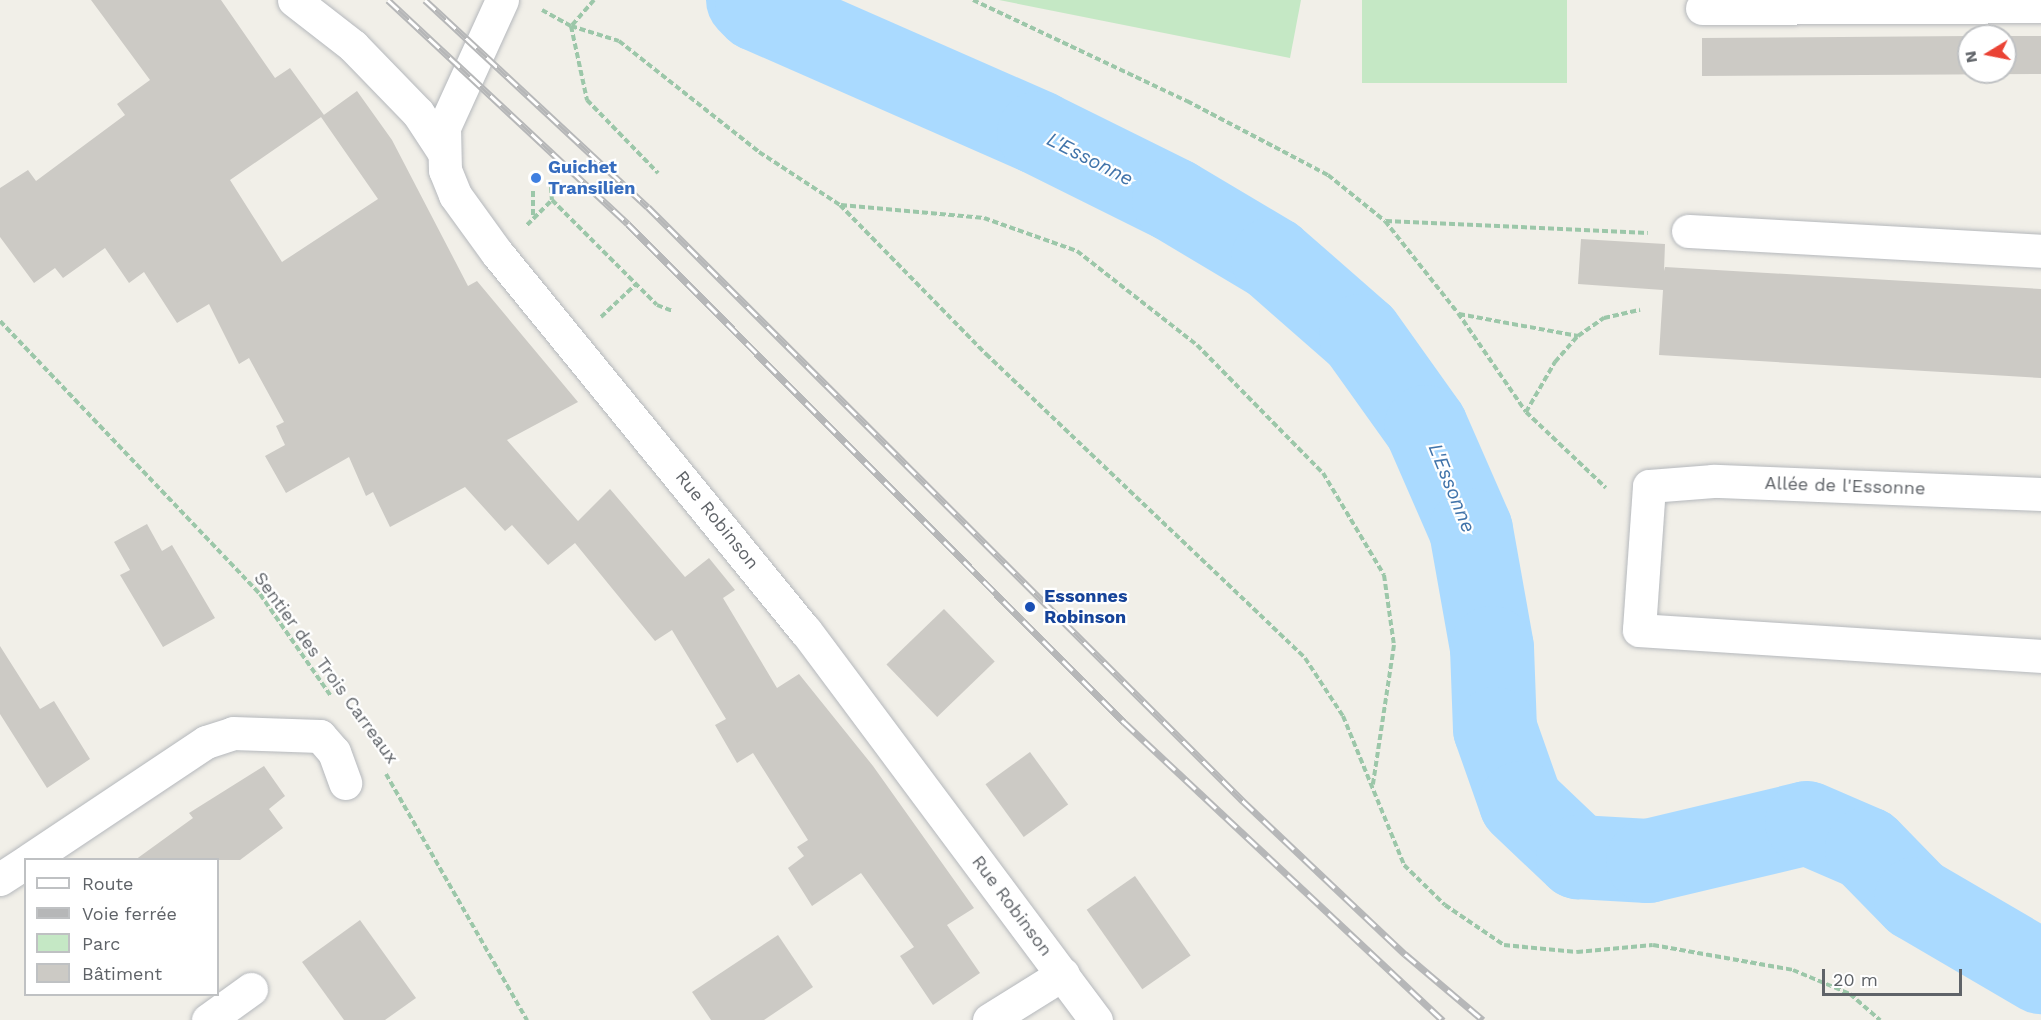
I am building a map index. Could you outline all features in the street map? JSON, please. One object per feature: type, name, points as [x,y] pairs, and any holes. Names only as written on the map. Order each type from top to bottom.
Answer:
[{"type":"street","points":[[294,0],[353,46],[418,113],[443,151]]},
{"type":"street","name":"Rue Robinson","points":[[517,3],[444,127],[443,151],[455,195],[497,253],[805,630],[1096,1020]]},
{"type":"street","points":[[1702,8],[2041,6]]},
{"type":"street","points":[[1688,231],[2041,251]]},
{"type":"street","name":"Allée de l'Essonne","points":[[1646,525],[1649,486],[1713,481],[2041,494]]},
{"type":"street","points":[[1646,525],[1639,630],[2041,656]]},
{"type":"street","points":[[32,858],[206,742],[233,733],[320,736],[333,752],[345,783]]},
{"type":"street","points":[[0,879],[24,863]]},
{"type":"street","points":[[989,1020],[1062,974]]},
{"type":"street","points":[[208,1020],[251,988]]},
{"type":"path","points":[[571,26],[594,0]]},
{"type":"path","points":[[973,0],[1187,101],[1328,175],[1385,221],[1458,313],[1526,412],[1646,525]]},
{"type":"path","points":[[517,3],[571,26],[619,40],[759,152],[840,205],[986,354],[1305,658],[1343,716],[1404,865],[1444,905],[1504,945],[1577,952],[1653,945],[1793,970],[1850,994],[1880,1020]]},
{"type":"path","points":[[571,26],[587,100],[658,173]]},
{"type":"path","points":[[551,187],[552,200],[657,305],[673,311]]},
{"type":"path","points":[[533,191],[534,218]]},
{"type":"path","points":[[497,253],[552,200]]},
{"type":"path","points":[[840,205],[984,218],[1077,251],[1197,345],[1323,473],[1384,575],[1394,645],[1373,785]]},
{"type":"path","points":[[1385,221],[1651,233]]},
{"type":"path","points":[[1526,412],[1554,362],[1578,336],[1604,318],[1640,310]]},
{"type":"path","points":[[1458,313],[1578,336]]},
{"type":"path","name":"Sentier des Trois Carreaux","points":[[0,321],[260,594],[334,700]]},
{"type":"path","name":"Sentier des Trois Carreaux","points":[[382,768],[527,1020]]},
{"type":"green space","points":[[999,0],[1301,0],[1290,58]]},
{"type":"green space","points":[[1362,0],[1567,0],[1567,83],[1362,83]]},
{"type":"building","points":[[91,0],[221,0],[275,78],[290,68],[324,115],[357,91],[392,140],[468,286],[477,281],[578,402],[507,440],[578,521],[610,489],[685,577],[709,558],[735,590],[723,598],[777,688],[799,674],[873,766],[974,908],[947,925],[980,973],[933,1005],[900,956],[914,947],[861,873],[812,906],[788,868],[804,856],[797,847],[808,840],[753,753],[737,763],[715,725],[726,719],[672,630],[655,641],[575,543],[548,565],[512,525],[505,531],[465,487],[390,527],[373,492],[366,496],[349,457],[286,493],[265,456],[285,445],[276,426],[284,422],[249,358],[239,364],[209,304],[177,323],[144,272],[129,283],[105,248],[63,278],[55,268],[34,283],[0,237],[0,188],[28,170],[36,181],[125,115],[117,104],[150,80]],"holes":[[[321,117],[378,199],[282,262],[230,180]]]},
{"type":"building","points":[[1957,36],[1957,74],[1702,76],[1702,38]]},
{"type":"building","points":[[2017,36],[2041,36],[2041,74],[2017,74]]},
{"type":"building","points":[[1581,239],[1665,244],[1664,271],[1665,267],[2041,289],[2041,378],[1659,355],[1663,290],[1578,284]]},
{"type":"building","points":[[147,524],[162,551],[172,545],[215,618],[163,647],[120,575],[130,570],[114,542]]},
{"type":"building","points":[[944,609],[995,662],[937,717],[886,665]]},
{"type":"building","points":[[0,646],[40,709],[54,701],[90,759],[47,788],[0,714]]},
{"type":"building","points":[[1030,752],[1068,805],[1024,837],[986,784]]},
{"type":"building","points":[[264,766],[285,796],[269,809],[283,828],[240,860],[138,858],[193,818],[189,813]]},
{"type":"building","points":[[1135,876],[1191,955],[1142,989],[1087,910]]},
{"type":"building","points":[[360,920],[416,998],[385,1020],[344,1020],[302,962]]},
{"type":"building","points":[[778,935],[813,987],[764,1020],[711,1020],[692,992]]},
{"type":"waterway","name":"L'Essonne","points":[[748,0],[757,9],[1039,133],[1174,200],[1273,259],[1361,336],[1426,427],[1471,530],[1492,648],[1495,729],[1521,803],[1578,857],[1648,861],[1807,823],[1867,849],[1916,899],[2041,972]]},
{"type":"railway","points":[[388,0],[628,224],[1124,722],[1443,1020]]},
{"type":"railway","points":[[425,0],[648,207],[1243,801],[1405,954],[1483,1020]]},
{"type":"place","name":"Guichet Transilien","points":[[536,178]]},
{"type":"place","name":"Essonnes Robinson","points":[[1030,607]]}]
